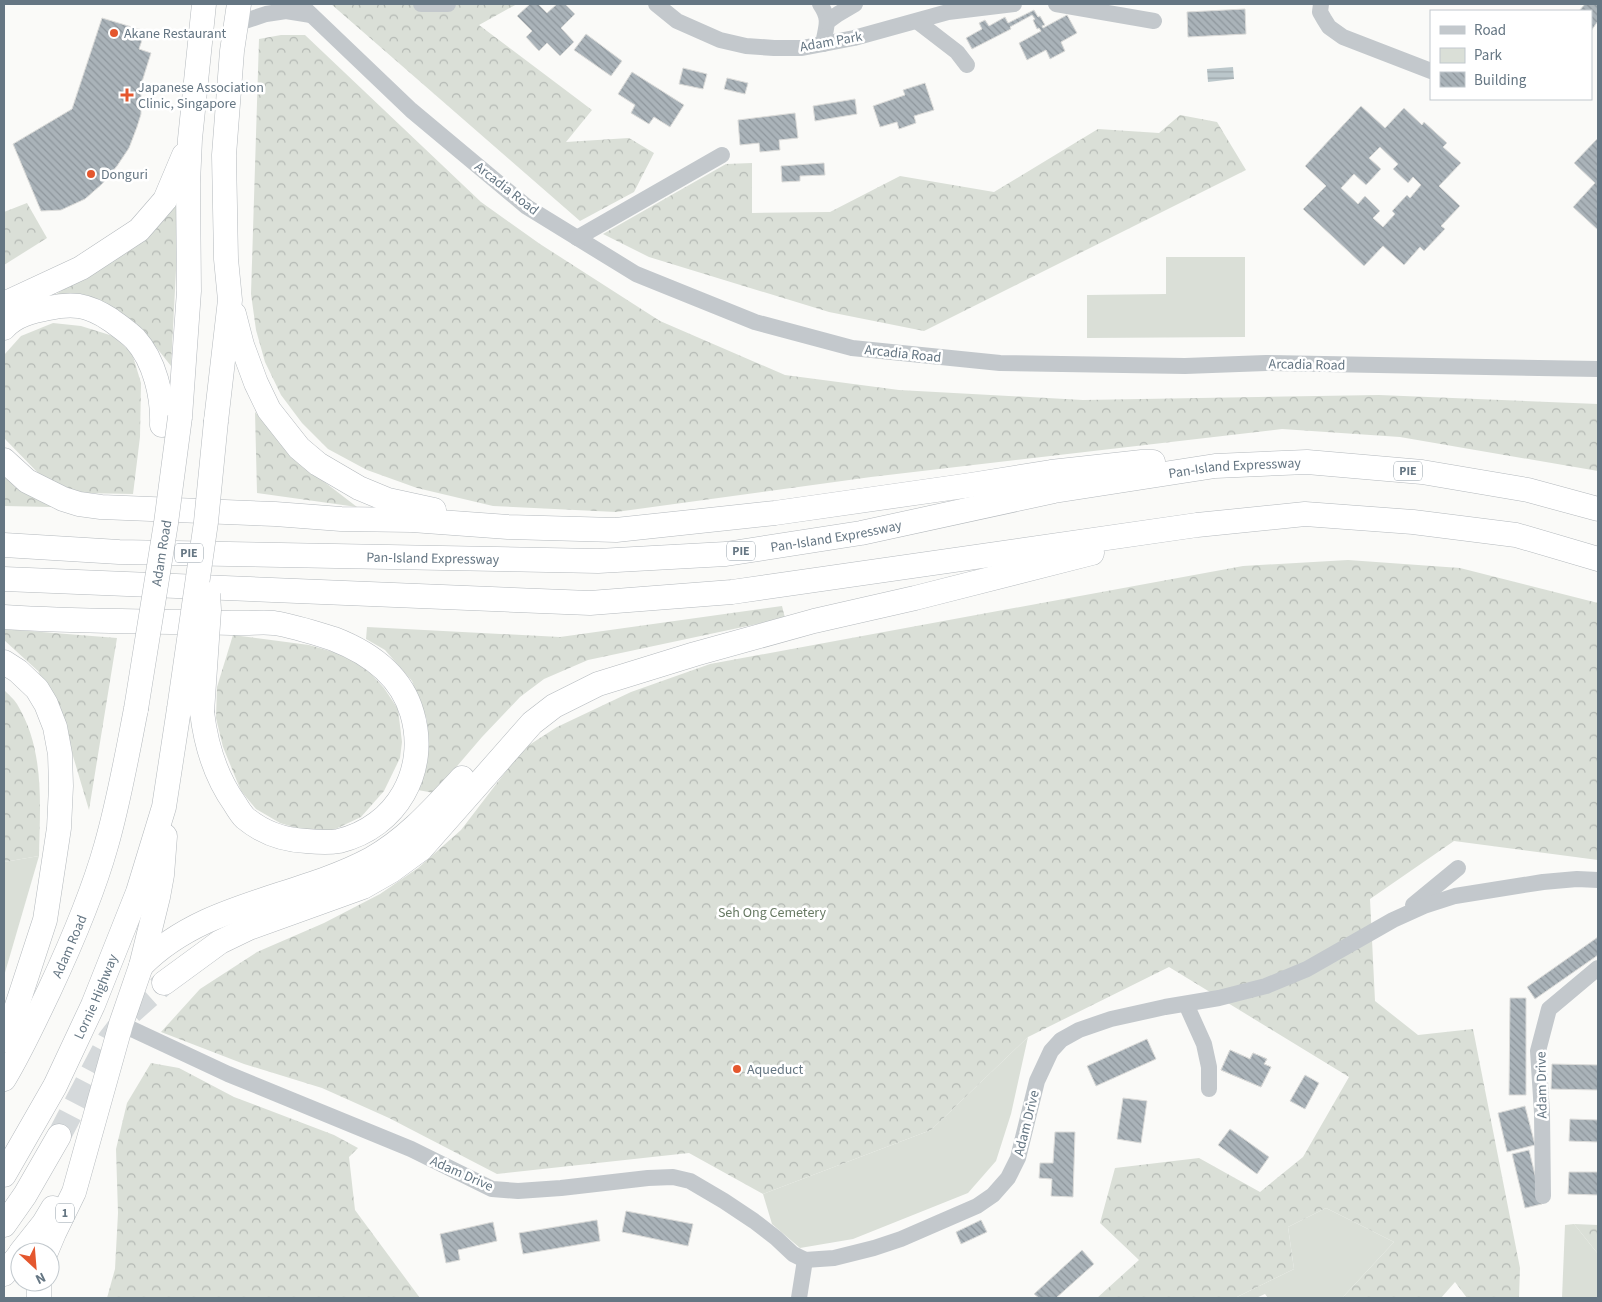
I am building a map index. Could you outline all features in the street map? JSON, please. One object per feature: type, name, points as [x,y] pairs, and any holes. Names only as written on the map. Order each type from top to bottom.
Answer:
[{"type":"highway","points":[[171,421],[189,290],[188,184],[190,139],[204,4]]},
{"type":"highway","points":[[238,14],[224,156],[226,259],[230,300],[242,345],[256,383],[269,410],[299,448],[318,464],[360,488],[388,500],[462,515],[508,527]]},
{"type":"highway","points":[[4,304],[81,268],[139,230],[165,200],[190,139]]},
{"type":"highway","points":[[29,1242],[44,1223],[66,1185],[79,1173],[121,1024],[141,966],[162,875],[165,845],[164,807],[206,522],[230,300]]},
{"type":"highway","points":[[4,328],[8,323],[20,316],[35,310],[58,306],[79,306],[100,313],[136,340],[150,361],[158,386],[162,413],[171,421]]},
{"type":"highway","name":"Adam Road","points":[[4,1078],[38,1014],[66,954],[89,897],[106,847],[122,784],[136,709],[166,523],[162,485],[171,421]]},
{"type":"highway","points":[[4,460],[27,481],[63,499],[100,508],[275,514],[341,519],[412,520],[508,527],[616,530],[775,513],[1051,472],[1142,462],[1215,466]]},
{"type":"highway","name":"Pan-Island Expressway","points":[[4,545],[119,552],[598,561],[726,554],[861,533],[1054,491],[1215,466],[1307,462],[1422,472],[1528,490],[1598,508]]},
{"type":"highway","points":[[4,579],[590,603],[732,592],[1197,525],[1305,514],[1413,522],[1516,535],[1598,559]]},
{"type":"highway","points":[[4,616],[52,620],[274,623],[336,640],[373,658],[391,673],[402,686],[410,703],[416,724],[415,762],[404,795],[394,808],[370,828],[338,841],[301,841],[271,836],[244,817],[220,779],[211,758],[202,712],[209,610],[206,522]]},
{"type":"highway","points":[[164,983],[220,942],[249,928],[363,887],[391,871],[421,849],[532,723],[554,706],[598,684],[695,654],[814,621],[1090,554],[1121,536]]},
{"type":"highway","points":[[4,662],[18,671],[37,689],[46,704],[55,727],[60,754],[61,786],[59,828],[45,920],[4,1040]]},
{"type":"highway","points":[[141,966],[152,954],[179,936],[224,913],[340,873],[370,860],[395,845],[435,807],[490,748],[520,724],[532,723]]},
{"type":"highway","name":"Lornie Highway","points":[[4,1175],[55,1086],[93,1005],[138,892],[164,807]]},
{"type":"highway","points":[[4,1225],[25,1195],[59,1136]]},
{"type":"highway","name":"1","points":[[50,1242],[74,1192],[79,1173]]},
{"type":"street","points":[[421,4],[448,4]]},
{"type":"street","name":"Adam Park","points":[[656,4],[677,20],[720,40],[746,46],[774,48],[802,48],[918,22],[948,12],[1014,4]]},
{"type":"street","points":[[820,4],[827,14],[828,22],[823,44]]},
{"type":"street","points":[[828,22],[855,4]]},
{"type":"street","points":[[1056,4],[1154,21]]},
{"type":"street","points":[[1322,4],[1320,12],[1329,27],[1343,37],[1430,71]]},
{"type":"street","name":"Arcadia Road","points":[[238,14],[266,14],[306,9],[411,110],[527,207],[636,274],[755,322],[852,348],[1000,363],[1185,366],[1266,363],[1598,369]]},
{"type":"street","points":[[918,22],[958,52],[967,65]]},
{"type":"street","points":[[577,238],[722,155]]},
{"type":"street","name":"Adam Drive","points":[[1393,920],[1458,868]]},
{"type":"street","name":"Adam Drive","points":[[121,1024],[228,1074],[411,1149],[492,1189],[561,1188],[656,1177],[673,1177],[690,1181],[754,1221],[794,1254],[805,1260],[834,1258],[874,1248],[931,1227],[977,1206],[993,1195],[1008,1178],[1018,1158],[1037,1081],[1051,1051],[1060,1040],[1079,1030],[1111,1019],[1219,998],[1266,986],[1306,969],[1393,920],[1424,906],[1455,896],[1543,882],[1577,879],[1598,880]]},
{"type":"street","name":"Adam Drive","points":[[1543,1196],[1542,1113],[1538,1051],[1550,1009],[1598,968]]},
{"type":"street","points":[[1186,1004],[1204,1044],[1210,1067],[1208,1089]]},
{"type":"street","points":[[799,1298],[805,1260]]},
{"type":"green space","points":[[331,4],[517,4],[479,25],[592,110],[566,142],[629,138],[654,153],[634,192],[580,221]]},
{"type":"green space","points":[[281,35],[305,35],[481,202],[540,244],[660,321],[785,375],[899,390],[1083,400],[1379,395],[1598,404],[1598,471],[1400,437],[1282,429],[871,477],[616,512],[493,506],[417,488],[367,470],[328,449],[302,423],[281,395],[265,362],[256,330],[251,294],[259,39]]},
{"type":"green space","points":[[1180,115],[1217,122],[1246,170],[924,331],[829,312],[649,257],[603,234],[726,164],[752,163],[752,213],[830,212],[900,176],[994,192],[1098,129],[1159,133]]},
{"type":"green space","points":[[180,194],[171,366],[144,332],[52,297],[85,275]]},
{"type":"green space","points":[[27,203],[47,238],[4,265],[4,212]]},
{"type":"green space","points":[[1166,257],[1245,257],[1245,337],[1087,338],[1087,295],[1166,294]]},
{"type":"green space","points":[[53,323],[81,326],[113,336],[132,353],[141,383],[140,437],[133,494],[81,493],[42,477],[4,438],[4,355],[21,336]]},
{"type":"green space","points":[[255,412],[305,467],[357,507],[257,493]]},
{"type":"green space","points":[[4,474],[15,487],[52,507],[4,506]]},
{"type":"green space","name":"Seh Ong Cemetery","points":[[1348,560],[1460,568],[1598,603],[1598,860],[1454,841],[1370,899],[1375,1001],[1418,1035],[1473,1029],[1520,1268],[1519,1298],[1467,1298],[1455,1282],[1441,1298],[1342,1298],[1394,1242],[1326,1208],[1288,1227],[1294,1269],[1235,1298],[1097,1298],[1139,1260],[1100,1223],[1115,1168],[1199,1158],[1260,1192],[1303,1157],[1349,1077],[1169,967],[1028,1037],[931,1130],[763,1194],[689,1153],[497,1174],[389,1118],[322,1088],[244,1064],[161,1032],[200,989],[257,952],[324,923],[380,894],[418,868],[461,830],[523,749],[557,727],[631,692],[710,664],[1243,566]]},
{"type":"green space","points":[[782,606],[785,618],[588,660],[544,679],[520,697],[482,737],[434,793],[418,790],[426,760],[427,720],[412,681],[385,650],[366,639],[367,627],[560,637]]},
{"type":"green space","points":[[4,629],[117,638],[89,810],[65,729],[38,671],[4,640]]},
{"type":"green space","points":[[233,635],[309,645],[337,653],[365,667],[384,688],[398,709],[402,742],[400,758],[384,791],[361,817],[327,833],[300,829],[280,823],[256,809],[241,791],[223,747],[216,718],[217,687]]},
{"type":"green space","points":[[4,690],[17,704],[32,740],[39,778],[40,817],[39,856],[4,862]]},
{"type":"green space","points":[[39,856],[4,976],[4,862]]},
{"type":"green space","points":[[1028,1037],[1011,1114],[996,1161],[968,1193],[853,1239],[800,1248],[772,1224],[763,1194],[931,1130]]},
{"type":"green space","points":[[151,1063],[179,1068],[234,1097],[334,1135],[358,1148],[349,1157],[355,1210],[420,1298],[107,1298],[115,1269],[118,1213],[116,1149],[127,1103]]},
{"type":"green space","points":[[1326,1208],[1394,1242],[1342,1298],[1268,1298],[1265,1294],[1256,1298],[1235,1298],[1294,1269],[1288,1227]]},
{"type":"green space","points":[[1574,1224],[1598,1254],[1598,1298],[1562,1298],[1565,1225]]},
{"type":"green space","points":[[1574,1224],[1598,1225],[1598,1254]]},
{"type":"shaded area","points":[[1233,67],[1234,79],[1208,82],[1207,69]]},
{"type":"building","points":[[530,4],[538,4],[547,13],[557,4],[565,4],[575,14],[561,28],[574,42],[560,56],[547,43],[539,51],[526,37],[532,31],[517,16]]},
{"type":"building","points":[[1585,4],[1598,4],[1598,21],[1592,30],[1592,10],[1580,10]]},
{"type":"building","points":[[1245,9],[1246,34],[1188,37],[1187,12]]},
{"type":"building","points":[[1034,10],[1045,25],[1042,26],[1043,28],[1067,15],[1077,33],[1061,42],[1065,51],[1050,59],[1046,50],[1027,60],[1019,43],[1041,31],[1039,28],[1037,29],[1032,15],[1010,27],[1011,29],[972,49],[966,38],[982,29],[979,23],[985,20],[989,26],[1005,17],[1008,23]]},
{"type":"building","points":[[102,18],[145,31],[139,49],[151,53],[141,85],[141,114],[137,127],[129,148],[117,166],[102,184],[85,199],[61,210],[41,211],[13,144],[72,109]]},
{"type":"building","points":[[586,34],[622,61],[611,76],[574,50]]},
{"type":"building","points":[[683,68],[707,74],[703,89],[679,84]]},
{"type":"building","points":[[632,72],[684,105],[670,127],[654,117],[649,124],[631,113],[635,105],[618,94]]},
{"type":"building","points":[[727,78],[748,83],[745,94],[724,89]]},
{"type":"building","points":[[925,83],[934,110],[914,116],[916,123],[899,129],[897,122],[880,127],[873,106],[905,95],[903,90]]},
{"type":"building","points":[[855,99],[857,114],[815,121],[813,106]]},
{"type":"building","points":[[1361,106],[1385,128],[1404,108],[1422,125],[1424,122],[1447,143],[1443,147],[1461,163],[1439,186],[1460,206],[1441,226],[1445,229],[1424,251],[1420,247],[1404,265],[1383,246],[1364,266],[1303,209],[1326,186],[1305,166]],"holes":[[[1380,147],[1398,164],[1393,169],[1408,183],[1413,177],[1421,185],[1410,198],[1407,195],[1392,211],[1395,214],[1383,227],[1373,218],[1380,211],[1365,196],[1358,204],[1341,188],[1354,174],[1366,185],[1381,169],[1369,158]]]},
{"type":"building","points":[[795,113],[798,138],[779,140],[780,150],[760,152],[759,143],[740,145],[738,120]]},
{"type":"building","points":[[1598,138],[1598,230],[1573,207],[1595,183],[1574,163]]},
{"type":"building","points":[[824,163],[825,175],[800,176],[800,181],[782,182],[781,166]]},
{"type":"building","points":[[1598,937],[1598,955],[1535,999],[1527,987]]},
{"type":"building","points":[[1510,998],[1526,998],[1526,1095],[1509,1095]]},
{"type":"building","points":[[1147,1039],[1156,1059],[1096,1086],[1087,1066]]},
{"type":"building","points":[[1230,1050],[1250,1059],[1253,1053],[1267,1059],[1264,1064],[1271,1067],[1261,1087],[1221,1070]]},
{"type":"building","points":[[1230,1050],[1250,1059],[1253,1053],[1267,1059],[1264,1064],[1271,1067],[1261,1087],[1221,1070]]},
{"type":"building","points":[[1552,1064],[1598,1065],[1598,1090],[1551,1089]]},
{"type":"building","points":[[1305,1075],[1319,1083],[1305,1109],[1290,1101]]},
{"type":"building","points":[[1123,1098],[1147,1101],[1141,1143],[1117,1139]]},
{"type":"building","points":[[1525,1106],[1535,1145],[1507,1152],[1498,1113]]},
{"type":"building","points":[[1570,1119],[1598,1120],[1598,1142],[1569,1141]]},
{"type":"building","points":[[1230,1129],[1269,1157],[1257,1174],[1218,1145]]},
{"type":"building","points":[[1055,1132],[1075,1132],[1073,1197],[1051,1196],[1052,1179],[1039,1178],[1040,1163],[1053,1163]]},
{"type":"building","points":[[1529,1150],[1542,1204],[1525,1208],[1512,1154]]},
{"type":"building","points":[[1569,1172],[1598,1172],[1598,1195],[1568,1194]]},
{"type":"building","points":[[626,1211],[693,1224],[688,1246],[622,1232]]},
{"type":"building","points":[[597,1220],[600,1241],[523,1254],[519,1233]]},
{"type":"building","points":[[981,1220],[987,1232],[961,1244],[956,1232]]},
{"type":"building","points":[[493,1222],[497,1241],[458,1250],[460,1260],[446,1263],[440,1234]]},
{"type":"building","points":[[1082,1250],[1094,1264],[1056,1298],[1039,1298],[1034,1294]]},
{"type":"tunnel","points":[[59,1136],[109,1040],[129,1014],[164,983]]},
{"type":"place","name":"Akane Restaurant","points":[[114,33]]},
{"type":"place","name":"Japanese Association Clinic, Singapore","points":[[127,95]]},
{"type":"place","name":"Donguri","points":[[91,174]]},
{"type":"place","name":"Aqueduct","points":[[737,1069]]}]
